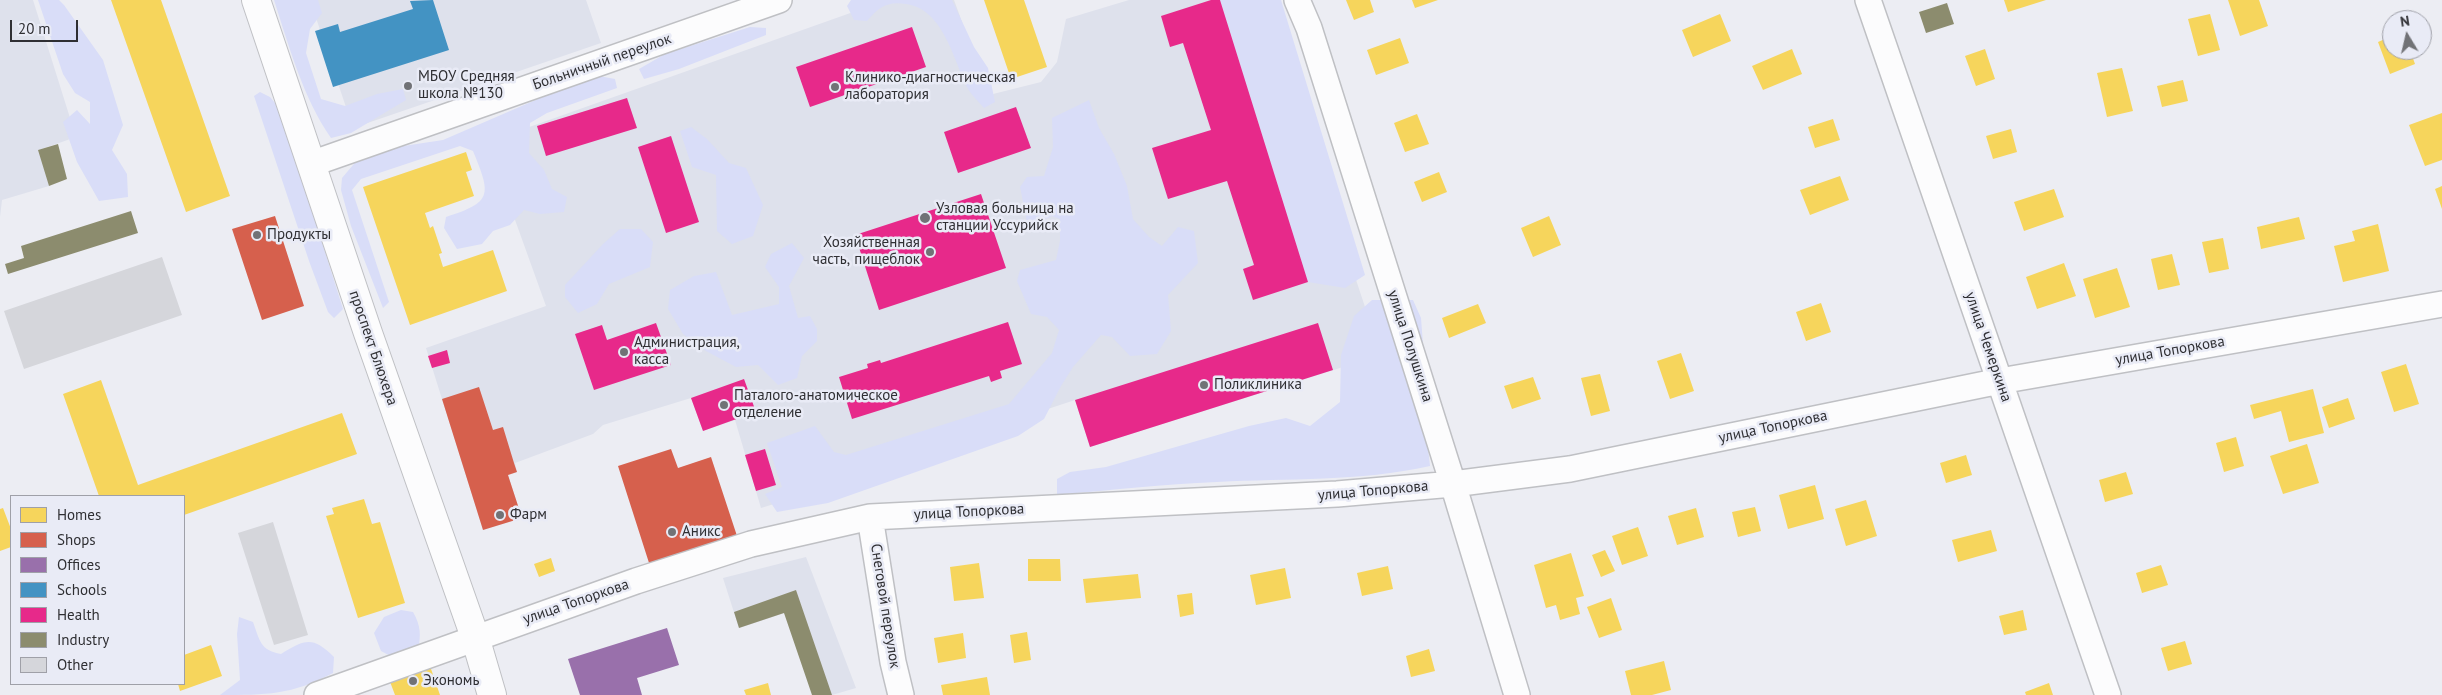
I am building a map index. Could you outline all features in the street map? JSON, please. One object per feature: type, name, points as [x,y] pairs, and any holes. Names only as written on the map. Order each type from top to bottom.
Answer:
[{"type":"main road","name":"проспект Блюхера","points":[[256,0],[370,341],[475,637],[492,695]]},
{"type":"street","name":"Больничный переулок","points":[[311,164],[779,0]]},
{"type":"street","name":"улица Полушкина","points":[[1297,0],[1309,28],[1454,484],[1517,695]]},
{"type":"street","name":"улица Чемеркина","points":[[1868,0],[2108,695]]},
{"type":"street","name":"улица Топоркова","points":[[317,695],[636,581],[751,544],[870,517],[1277,498],[1454,484],[1570,469],[2000,381],[2442,304]]},
{"type":"street","name":"Снеговой переулок","points":[[870,517],[893,662],[901,695]]},
{"type":"shaded area","points":[[0,0],[33,0],[76,137],[39,150],[49,186],[2,200],[0,217]]},
{"type":"shaded area","points":[[38,0],[59,0],[103,60],[123,125],[112,150],[127,174],[128,197],[99,201],[77,162],[63,122],[77,110],[90,124],[90,102],[75,93],[63,74]]},
{"type":"shaded area","points":[[274,0],[318,0],[322,13],[310,29],[306,53],[321,99],[345,106],[377,94],[403,89],[406,100],[351,133],[331,138],[312,106],[291,53]]},
{"type":"shaded area","name":"МБОУ Средняя школа №130","points":[[310,0],[586,0],[601,43],[353,128]]},
{"type":"shaded area","points":[[851,0],[952,0],[974,47],[988,68],[995,102],[984,108],[971,93],[945,36],[929,15],[919,8],[894,3],[888,4],[875,12],[867,21],[854,20],[847,6]]},
{"type":"shaded area","name":"Узловая больница на станции Уссурийск","points":[[887,0],[954,0],[989,95],[1041,82],[1057,62],[1066,19],[1129,0],[1263,0],[1381,355],[1090,447],[1075,400],[864,470],[865,476],[761,508],[735,420],[703,431],[691,398],[603,425],[593,434],[515,463],[517,472],[508,475],[522,518],[483,530],[426,348],[546,306],[487,142]]},
{"type":"shaded area","points":[[1220,0],[1281,0],[1365,275],[1345,288],[1308,282]]},
{"type":"shaded area","points":[[750,27],[766,28],[766,35],[679,69],[644,79],[639,69],[665,54]]},
{"type":"shaded area","points":[[599,76],[615,79],[617,88],[547,113],[530,123],[529,153],[544,170],[552,189],[567,197],[564,212],[540,214],[524,210],[510,225],[493,231],[482,244],[457,249],[444,228],[446,217],[473,207],[484,195],[483,178],[473,151],[460,146],[361,179],[352,190],[389,302],[383,308],[351,226],[341,190],[342,178],[364,152],[443,140],[568,86]]},
{"type":"shaded area","points":[[260,92],[270,97],[280,109],[343,309],[334,318],[328,312],[309,261],[254,96]]},
{"type":"shaded area","points":[[1089,100],[1099,128],[1114,154],[1127,186],[1133,219],[1149,237],[1162,246],[1178,227],[1194,231],[1198,263],[1168,295],[1171,331],[1157,354],[1130,356],[1112,337],[1101,335],[1073,367],[1044,419],[1018,436],[828,503],[777,512],[765,494],[782,487],[767,443],[815,426],[834,452],[846,455],[1009,404],[1052,353],[1059,330],[1047,317],[1031,314],[1017,281],[1020,270],[1056,260],[1060,241],[1060,219],[1052,216],[1028,227],[1020,187],[1027,177],[1044,176],[1053,147],[1052,118]]},
{"type":"shaded area","points":[[691,127],[707,139],[729,163],[746,168],[763,205],[753,236],[732,244],[717,231],[716,175],[692,167],[680,131]]},
{"type":"shaded area","points":[[620,229],[641,229],[653,242],[650,267],[609,284],[597,304],[578,313],[565,297],[565,285],[603,244]]},
{"type":"shaded area","points":[[792,243],[804,258],[789,286],[798,318],[810,316],[817,329],[817,341],[802,356],[797,378],[778,385],[758,365],[736,367],[706,351],[683,334],[668,309],[670,290],[694,276],[716,272],[732,315],[779,304],[779,287],[765,267],[771,254]]},
{"type":"shaded area","points":[[1372,300],[1413,300],[1421,318],[1423,344],[1399,348],[1426,429],[1430,466],[1377,475],[1197,483],[1057,495],[1057,479],[1070,472],[1106,467],[1249,426],[1286,418],[1310,426],[1340,402],[1341,355],[1354,316]]},
{"type":"shaded area","points":[[806,557],[856,688],[832,695],[784,613],[739,628],[723,578]]},
{"type":"shaded area","points":[[401,610],[413,612],[419,626],[420,640],[418,650],[396,659],[381,651],[374,633],[384,617]]},
{"type":"shaded area","points":[[239,617],[253,622],[262,644],[274,652],[281,654],[296,645],[309,642],[327,650],[334,657],[333,673],[305,686],[291,690],[251,695],[220,695],[240,680],[237,634]]},
{"type":"building: Homes","points":[[111,0],[161,0],[230,196],[186,212]]},
{"type":"building: Homes","points":[[984,0],[1024,0],[1047,67],[1011,79]]},
{"type":"building: Homes","points":[[1346,0],[1370,0],[1374,12],[1354,20]]},
{"type":"building: Homes","points":[[1412,0],[1438,0],[1415,8]]},
{"type":"building: Homes","points":[[2004,0],[2046,0],[2008,12]]},
{"type":"building: Homes","points":[[2228,0],[2259,0],[2268,26],[2240,36]]},
{"type":"building: Homes","points":[[1720,14],[1731,41],[1693,57],[1682,30]]},
{"type":"building: Homes","points":[[2210,14],[2220,50],[2198,56],[2188,19]]},
{"type":"building: Homes","points":[[1400,38],[1409,63],[1376,75],[1367,50]]},
{"type":"building: Homes","points":[[2382,40],[2382,53],[2378,42]]},
{"type":"building: Homes","points":[[1792,49],[1802,74],[1763,90],[1752,66]]},
{"type":"building: Homes","points":[[1985,49],[1995,79],[1976,86],[1965,56]]},
{"type":"building: Homes","points":[[2385,60],[2414,60],[2415,64],[2390,74]]},
{"type":"building: Homes","points":[[2122,68],[2133,111],[2107,117],[2097,73]]},
{"type":"building: Homes","points":[[2183,80],[2188,101],[2162,107],[2157,86]]},
{"type":"building: Homes","points":[[2442,113],[2442,160],[2425,166],[2409,125]]},
{"type":"building: Homes","points":[[1417,114],[1429,144],[1405,152],[1394,123]]},
{"type":"building: Homes","points":[[1833,119],[1840,140],[1815,148],[1808,127]]},
{"type":"building: Homes","points":[[2011,129],[2017,152],[1993,159],[1986,136]]},
{"type":"building: Homes","points":[[466,152],[472,170],[466,172],[474,196],[425,213],[430,228],[433,226],[442,253],[439,254],[443,267],[493,250],[507,291],[410,325],[363,187]]},
{"type":"building: Homes","points":[[1439,172],[1447,192],[1422,202],[1414,182]]},
{"type":"building: Homes","points":[[1840,176],[1849,200],[1810,215],[1800,190]]},
{"type":"building: Homes","points":[[2442,186],[2442,209],[2435,189]]},
{"type":"building: Homes","points":[[2054,189],[2064,217],[2024,231],[2014,202]]},
{"type":"building: Homes","points":[[1549,216],[1561,245],[1533,257],[1521,228]]},
{"type":"building: Homes","points":[[2299,217],[2305,239],[2261,249],[2257,227]]},
{"type":"building: Homes","points":[[2378,224],[2389,271],[2343,282],[2334,246],[2355,241],[2352,231]]},
{"type":"building: Homes","points":[[2223,238],[2229,269],[2209,273],[2202,242]]},
{"type":"building: Homes","points":[[2172,254],[2180,285],[2158,290],[2151,259]]},
{"type":"building: Homes","points":[[2064,263],[2076,296],[2037,309],[2026,277]]},
{"type":"building: Homes","points":[[2117,268],[2130,307],[2095,318],[2083,279]]},
{"type":"building: Homes","points":[[1821,303],[1831,332],[1806,341],[1796,312]]},
{"type":"building: Homes","points":[[1478,304],[1486,323],[1449,338],[1442,318]]},
{"type":"building: Homes","points":[[1681,353],[1694,391],[1670,399],[1657,361]]},
{"type":"building: Homes","points":[[2406,364],[2419,404],[2394,412],[2381,372]]},
{"type":"building: Homes","points":[[1600,374],[1610,411],[1591,416],[1581,378]]},
{"type":"building: Homes","points":[[1533,377],[1541,399],[1512,409],[1504,386]]},
{"type":"building: Homes","points":[[101,380],[138,485],[342,413],[357,454],[185,515],[185,495],[99,495],[63,394]]},
{"type":"building: Homes","points":[[2313,389],[2324,433],[2289,442],[2281,411],[2254,419],[2250,405]]},
{"type":"building: Homes","points":[[2348,398],[2355,419],[2329,428],[2322,407]]},
{"type":"building: Homes","points":[[2236,437],[2244,466],[2224,472],[2216,443]]},
{"type":"building: Homes","points":[[2307,444],[2319,483],[2283,494],[2270,456]]},
{"type":"building: Homes","points":[[1966,455],[1972,475],[1946,483],[1940,463]]},
{"type":"building: Homes","points":[[2126,472],[2133,494],[2105,502],[2099,480]]},
{"type":"building: Homes","points":[[1815,485],[1824,519],[1788,529],[1779,495]]},
{"type":"building: Homes","points":[[364,499],[372,524],[380,522],[405,603],[358,618],[326,516],[334,514],[332,508]]},
{"type":"building: Homes","points":[[1866,500],[1877,536],[1846,546],[1835,509]]},
{"type":"building: Homes","points":[[1755,507],[1761,531],[1738,537],[1732,512]]},
{"type":"building: Homes","points":[[3,508],[10,526],[10,547],[0,551],[0,509]]},
{"type":"building: Homes","points":[[1696,508],[1704,537],[1677,545],[1668,516]]},
{"type":"building: Homes","points":[[1638,527],[1648,556],[1622,565],[1612,536]]},
{"type":"building: Homes","points":[[1991,530],[1997,551],[1958,562],[1952,540]]},
{"type":"building: Homes","points":[[1605,550],[1615,571],[1601,577],[1592,555]]},
{"type":"building: Homes","points":[[1571,553],[1584,596],[1576,598],[1580,614],[1560,620],[1556,605],[1546,608],[1534,565]]},
{"type":"building: Homes","points":[[551,558],[555,571],[539,577],[534,564]]},
{"type":"building: Homes","points":[[1028,559],[1060,559],[1061,581],[1028,581]]},
{"type":"building: Homes","points":[[979,563],[984,598],[954,601],[950,567]]},
{"type":"building: Homes","points":[[2161,565],[2168,585],[2142,593],[2136,573]]},
{"type":"building: Homes","points":[[1388,566],[1393,589],[1362,596],[1357,573]]},
{"type":"building: Homes","points":[[1285,568],[1291,598],[1256,605],[1250,575]]},
{"type":"building: Homes","points":[[1138,574],[1141,598],[1086,603],[1083,579]]},
{"type":"building: Homes","points":[[1192,593],[1194,614],[1180,617],[1177,595]]},
{"type":"building: Homes","points":[[1611,598],[1622,630],[1599,638],[1587,607]]},
{"type":"building: Homes","points":[[2023,610],[2027,630],[2004,635],[1999,616]]},
{"type":"building: Homes","points":[[1027,632],[1031,660],[1014,663],[1010,635]]},
{"type":"building: Homes","points":[[963,633],[966,658],[938,663],[934,638]]},
{"type":"building: Homes","points":[[2185,641],[2192,664],[2168,671],[2161,648]]},
{"type":"building: Homes","points":[[211,645],[222,676],[180,691],[178,685],[185,685],[185,655]]},
{"type":"building: Homes","points":[[1429,649],[1435,671],[1411,677],[1406,656]]},
{"type":"building: Homes","points":[[1664,661],[1671,690],[1652,695],[1631,695],[1625,671]]},
{"type":"building: Homes","points":[[430,666],[440,695],[395,695],[389,679]]},
{"type":"building: Homes","points":[[987,677],[990,695],[943,695],[941,685]]},
{"type":"building: Homes","points":[[768,683],[771,695],[746,695],[744,690]]},
{"type":"building: Homes","points":[[2049,683],[2053,695],[2026,695],[2025,692]]},
{"type":"building: Shops","points":[[275,216],[304,306],[262,320],[232,229]]},
{"type":"building: Shops","points":[[479,387],[493,430],[503,427],[517,472],[508,475],[522,518],[483,530],[442,399]]},
{"type":"building: Shops","points":[[671,449],[678,468],[711,457],[738,539],[650,566],[618,466]]},
{"type":"building: Offices","points":[[667,628],[679,665],[637,678],[642,695],[580,695],[568,659]]},
{"type":"building: Schools","points":[[433,0],[449,50],[333,87],[315,31],[338,24],[340,32],[413,9],[410,1]]},
{"type":"building: Health","points":[[1211,0],[1220,0],[1308,282],[1253,300],[1243,269],[1254,265],[1227,181],[1168,199],[1152,148],[1211,130],[1183,43],[1170,47],[1161,16]]},
{"type":"building: Health","name":"Клинико-диагностическая лаборатория","points":[[912,27],[926,67],[810,107],[796,67]]},
{"type":"building: Health","points":[[627,98],[637,128],[546,156],[537,126]]},
{"type":"building: Health","points":[[1016,107],[1031,148],[958,173],[944,132]]},
{"type":"building: Health","points":[[671,136],[699,222],[666,233],[638,147]]},
{"type":"building: Health","name":"Хозяйственная часть, пищеблок","points":[[981,194],[1006,268],[879,310],[855,235]]},
{"type":"building: Health","points":[[1008,322],[1022,364],[1000,371],[1002,378],[991,382],[989,376],[852,419],[839,377],[868,368],[867,364],[880,360],[881,363]]},
{"type":"building: Health","name":"Администрация, касса","points":[[656,323],[671,365],[594,390],[575,334],[602,325],[607,340]]},
{"type":"building: Health","name":"Поликлиника","points":[[1318,323],[1333,370],[1090,447],[1075,400]]},
{"type":"building: Health","points":[[447,350],[450,363],[432,368],[428,356]]},
{"type":"building: Health","name":"Паталого-анатомическое отделение","points":[[744,379],[756,412],[703,431],[691,398]]},
{"type":"building: Health","points":[[765,449],[776,485],[756,491],[745,455]]},
{"type":"building: Industry","points":[[1947,3],[1954,24],[1926,33],[1919,12]]},
{"type":"building: Industry","points":[[58,144],[67,179],[49,186],[38,150]]},
{"type":"building: Industry","points":[[131,211],[138,233],[8,274],[5,264],[24,258],[21,246]]},
{"type":"building: Industry","points":[[796,590],[832,695],[812,695],[784,613],[739,628],[734,612]]},
{"type":"building: Other","points":[[162,257],[182,315],[24,369],[4,311]]},
{"type":"building: Other","points":[[273,522],[308,635],[274,645],[238,533]]},
{"type":"place","name":"МБОУ Средняя школа №130","points":[[408,86]]},
{"type":"place","name":"Клинико-диагностическая лаборатория","points":[[835,87]]},
{"type":"place","name":"Узловая больница на станции Уссурийск","points":[[925,218]]},
{"type":"place","name":"Продукты","points":[[257,235]]},
{"type":"place","name":"Хозяйственная часть, пищеблок","points":[[930,252]]},
{"type":"place","name":"Администрация, касса","points":[[624,352]]},
{"type":"place","name":"Поликлиника","points":[[1204,385]]},
{"type":"place","name":"Паталого-анатомическое отделение","points":[[724,405]]},
{"type":"place","name":"Фарм","points":[[500,515]]},
{"type":"place","name":"Аникс","points":[[672,532]]},
{"type":"place","name":"Экономь","points":[[413,681]]}]
